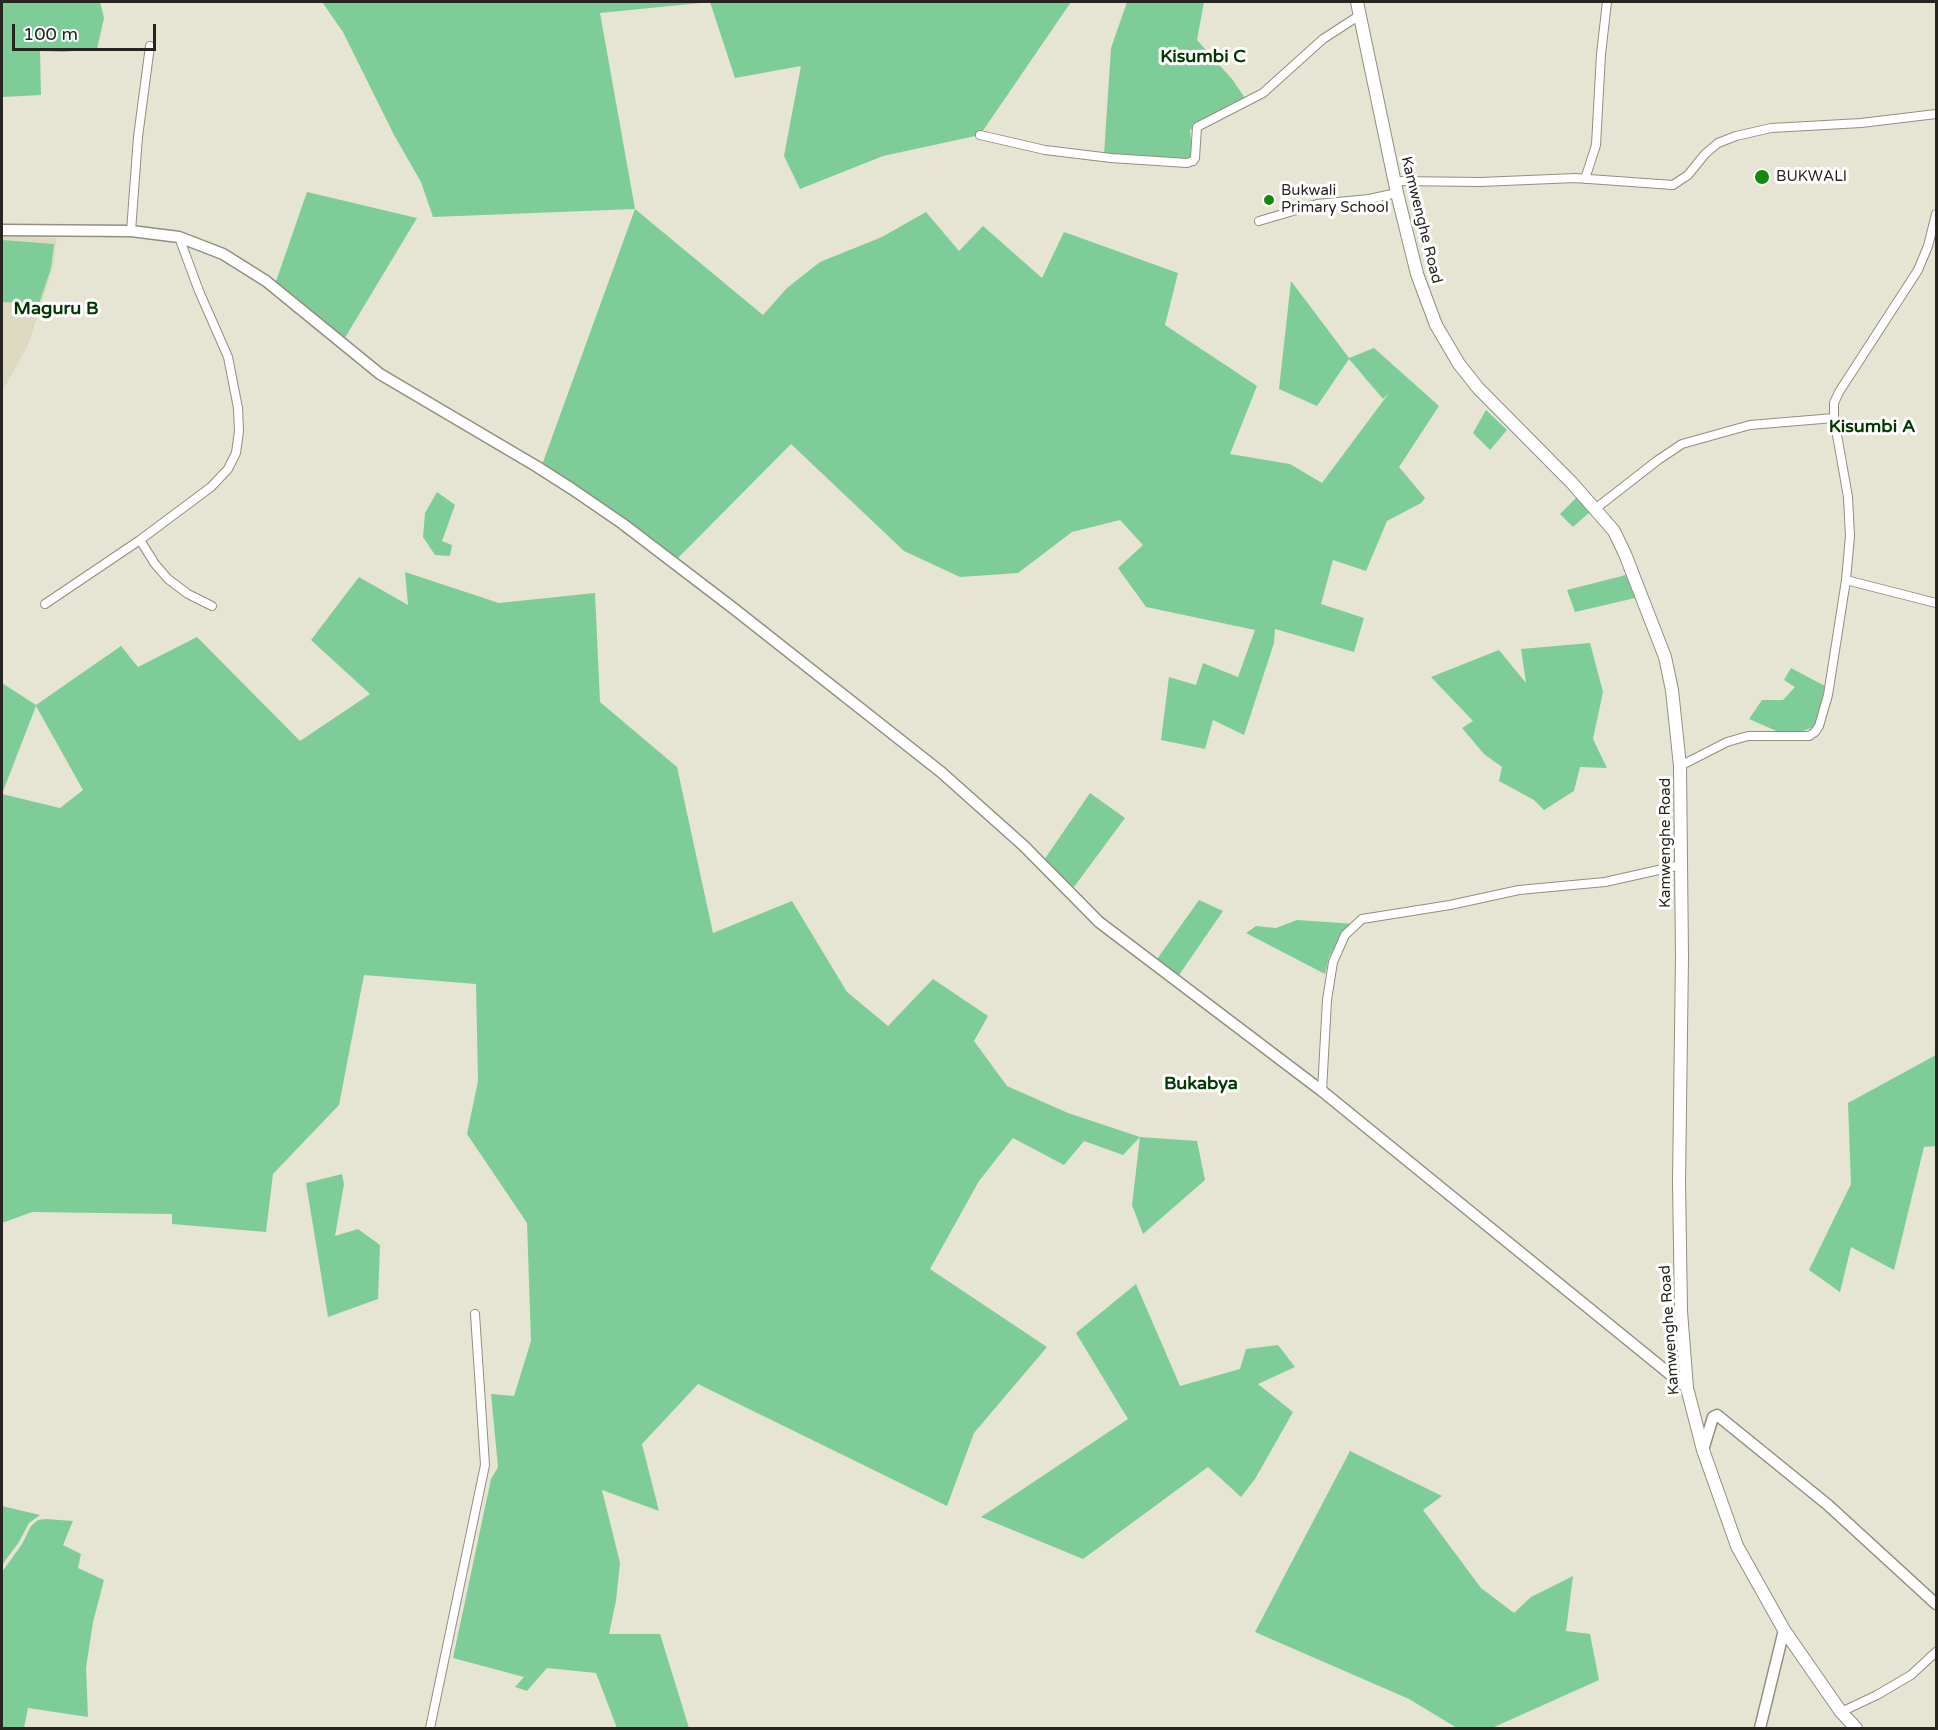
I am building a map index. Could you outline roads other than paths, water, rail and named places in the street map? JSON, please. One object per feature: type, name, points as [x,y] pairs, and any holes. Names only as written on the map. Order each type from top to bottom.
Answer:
[{"type":"main road","name":"Kamwenghe Road","points":[[1357,2],[1417,274],[1436,325],[1459,364],[1478,388],[1572,483],[1614,531],[1665,657],[1672,690],[1680,766],[1682,957],[1678,1182],[1681,1311],[1687,1388],[1703,1450],[1737,1546],[1784,1630],[1841,1712],[1856,1728]]},
{"type":"street","points":[[1585,179],[1596,145],[1601,54],[1607,2]]},
{"type":"street","points":[[980,135],[1045,150],[1111,158],[1187,163],[1193,161],[1197,127],[1263,93],[1323,39],[1360,15]]},
{"type":"street","points":[[131,231],[138,137],[150,46]]},
{"type":"street","points":[[1259,221],[1317,204],[1369,199],[1396,187],[1585,179],[1673,184],[1688,175],[1705,154],[1718,143],[1736,136],[1771,129],[1861,123],[1936,114]]},
{"type":"street","points":[[1680,766],[1727,742],[1748,736],[1809,736],[1819,726],[1828,694],[1846,580],[1850,536],[1848,497],[1834,418],[1834,403],[1918,270],[1928,246],[1936,214]]},
{"type":"street","points":[[2,231],[131,231],[179,237],[224,254],[266,281],[380,374],[536,466],[623,524],[940,772],[1024,846],[1099,922],[1322,1091],[1687,1388]]},
{"type":"street","points":[[45,604],[140,540],[211,488],[228,469],[236,453],[239,431],[238,408],[228,357],[191,272],[179,237]]},
{"type":"street","points":[[1595,510],[1682,444],[1750,426],[1834,418]]},
{"type":"street","points":[[140,540],[155,564],[168,579],[188,594],[212,606]]},
{"type":"street","points":[[1846,580],[1936,603]]},
{"type":"street","points":[[1322,1091],[1333,962],[1345,935],[1362,919],[1450,906],[1519,890],[1605,882],[1681,865]]},
{"type":"street","points":[[430,1728],[484,1465],[475,1314]]},
{"type":"street","points":[[1703,1450],[1713,1417],[1718,1415],[1828,1505],[1936,1604]]},
{"type":"street","points":[[1760,1728],[1784,1630]]},
{"type":"street","points":[[1841,1712],[1911,1676],[1936,1652]]},
{"type":"place","name":"BUKWALI","points":[[1762,177]]},
{"type":"place","name":"Bukwali Primary School","points":[[1269,200]]},
{"type":"district","name":"Kisumbi C","points":[[1203,57]]},
{"type":"district","name":"Maguru B","points":[[56,309]]},
{"type":"district","name":"Kisumbi A","points":[[1872,427]]},
{"type":"district","name":"Bukabya","points":[[1201,1084]]}]
